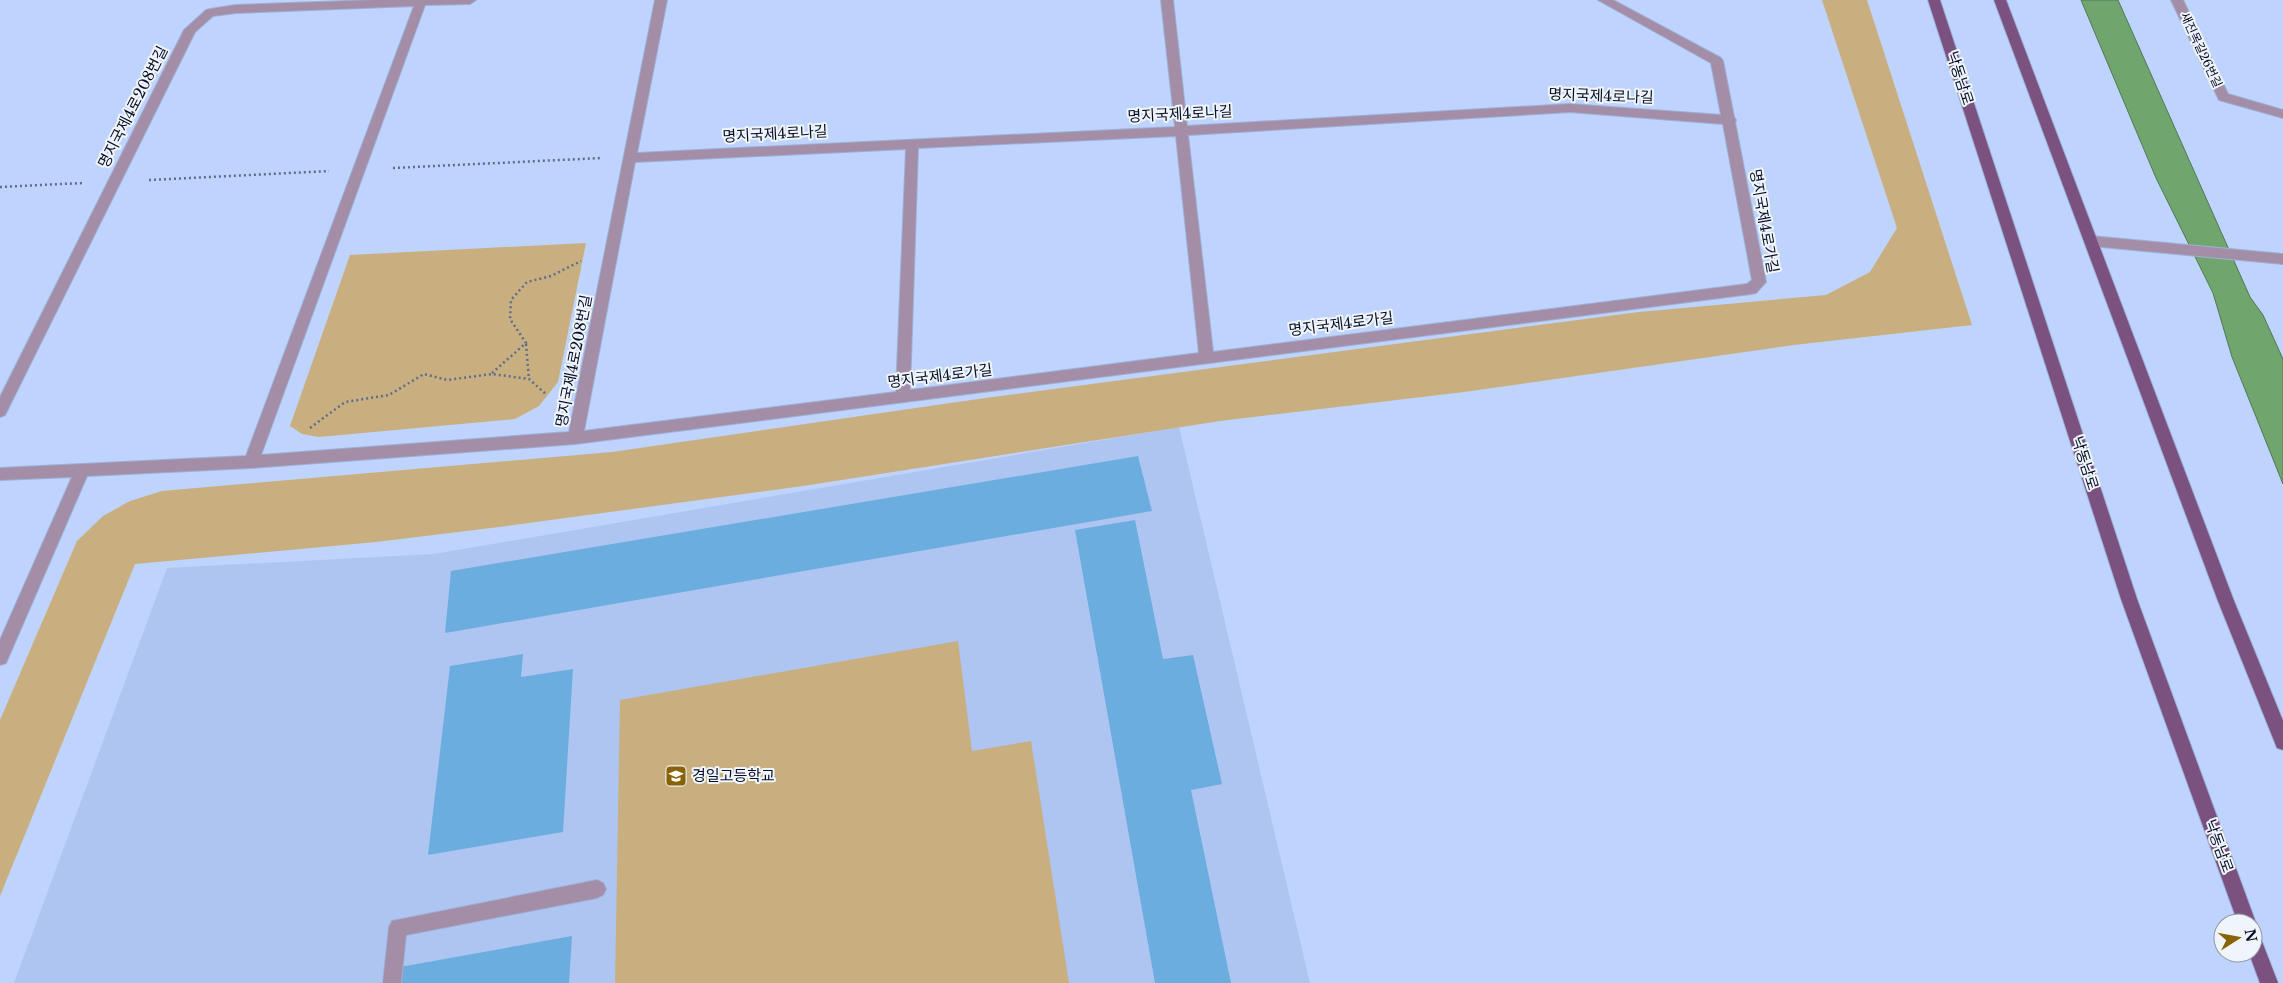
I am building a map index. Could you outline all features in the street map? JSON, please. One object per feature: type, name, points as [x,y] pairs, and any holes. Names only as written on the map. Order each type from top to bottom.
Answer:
[{"type":"main road","name":"낙동남로","points":[[1934,0],[2129,599],[2243,913]]},
{"type":"main road","points":[[2000,0],[2226,601],[2283,742]]},
{"type":"main road","points":[[2262,963],[2269,983]]},
{"type":"street","name":"명지국제4로208번길","points":[[0,411],[190,30],[210,13],[236,9],[470,0]]},
{"type":"street","name":"명지국제4로208번길","points":[[0,474],[251,462],[575,438],[632,158],[661,0]]},
{"type":"street","points":[[1166,0],[1207,358]]},
{"type":"street","name":"명지국제4로가길","points":[[575,438],[1751,289],[1759,282],[1730,120],[1717,61],[1604,0]]},
{"type":"street","name":"새진목길26번길","points":[[2177,0],[2223,97],[2283,114]]},
{"type":"street","points":[[251,462],[421,2]]},
{"type":"street","name":"명지국제4로나길","points":[[632,158],[1180,131],[1570,108],[1730,120]]},
{"type":"street","points":[[903,397],[912,144]]},
{"type":"street","points":[[2091,241],[2283,259]]},
{"type":"street","points":[[0,658],[82,470]]},
{"type":"street","points":[[392,983],[398,927],[597,889]]},
{"type":"path","points":[[393,168],[608,158]]},
{"type":"path","points":[[149,180],[337,170]]},
{"type":"path","points":[[0,187],[84,182]]},
{"type":"path","points":[[529,379],[526,343],[510,319],[511,300],[527,282],[551,276],[583,260]]},
{"type":"path","points":[[492,374],[526,343]]},
{"type":"path","points":[[309,429],[345,402],[389,395],[424,374],[447,380],[492,374],[529,379],[547,395]]},
{"type":"shaded area","points":[[1822,0],[1867,0],[1972,325],[1794,345],[1464,392],[1220,421],[803,486],[499,527],[376,542],[135,564],[0,896],[0,720],[77,541],[103,516],[130,501],[162,491],[612,452],[985,398],[1639,312],[1826,295],[1870,272],[1897,228]]},
{"type":"shaded area","points":[[2081,0],[2118,0],[2250,297],[2263,315],[2283,359],[2283,484],[2232,357],[2213,293],[2156,178]]},
{"type":"shaded area","points":[[586,243],[558,382],[539,406],[515,419],[319,437],[302,434],[290,426],[350,255]]},
{"type":"shaded area","name":"경일고등학교","points":[[1179,427],[1310,983],[14,983],[167,568],[434,554]]},
{"type":"shaded area","points":[[958,641],[972,751],[1031,741],[1069,983],[615,983],[620,700]]},
{"type":"building","points":[[1138,456],[1152,511],[445,633],[451,571]]},
{"type":"building","points":[[1135,520],[1163,659],[1193,655],[1222,784],[1191,790],[1231,983],[1155,983],[1075,530]]},
{"type":"building","points":[[523,654],[521,677],[573,669],[563,832],[428,855],[450,666]]},
{"type":"building","points":[[572,936],[569,983],[398,983],[400,967]]},
{"type":"place","name":"경일고등학교","points":[[676,776]]}]
